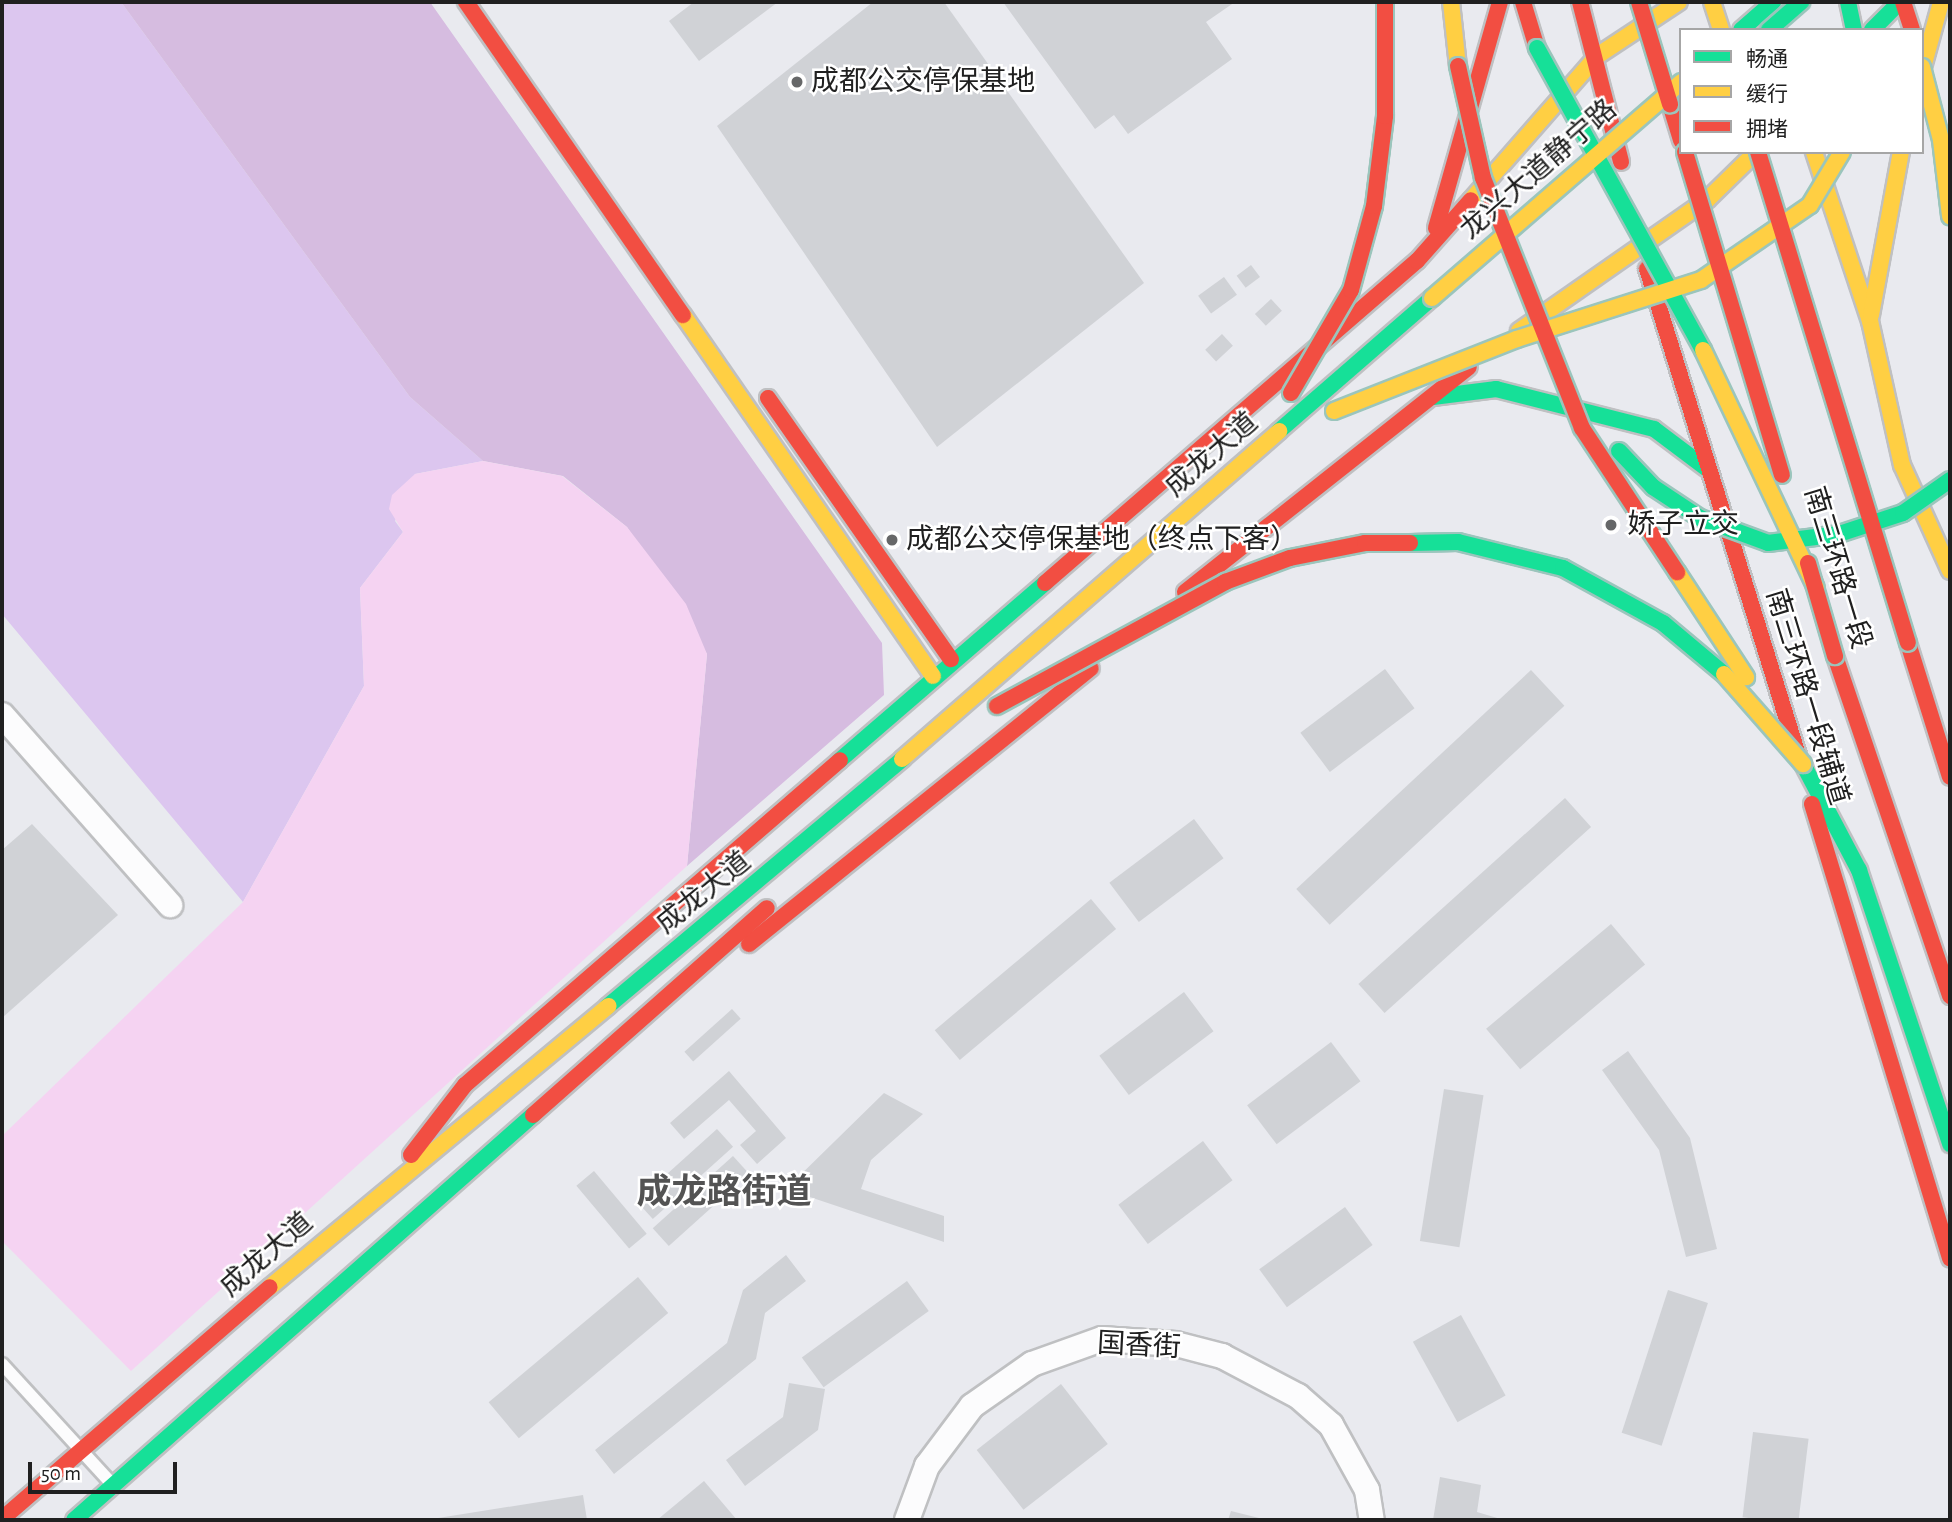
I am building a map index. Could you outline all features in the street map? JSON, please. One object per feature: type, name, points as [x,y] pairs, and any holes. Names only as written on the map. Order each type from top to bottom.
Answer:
[{"type":"main road","points":[[466,2],[933,676]]},
{"type":"main road","points":[[980,691],[1093,570],[1224,462],[1313,364],[1351,290],[1374,206],[1385,116],[1385,2]]},
{"type":"main road","points":[[1451,2],[1458,66],[1483,178],[1582,428],[1803,764],[1859,870],[1922,1048],[1950,1144]]},
{"type":"main road","points":[[1458,66],[1460,2]]},
{"type":"main road","points":[[1417,261],[1451,189],[1500,2]]},
{"type":"main road","points":[[1523,2],[1538,48],[1715,372],[1816,588]]},
{"type":"main road","name":"南三环路一段辅道","points":[[1580,2],[1597,56],[1640,244],[1706,468],[1950,1259]]},
{"type":"main road","points":[[1639,2],[1675,106],[1679,129]]},
{"type":"main road","points":[[385,1188],[465,1085],[951,659],[1289,377],[1417,261],[1597,56],[1679,2]]},
{"type":"main road","points":[[1712,2],[1720,28]]},
{"type":"main road","points":[[1771,28],[1801,2]]},
{"type":"main road","points":[[1848,2],[1854,28]]},
{"type":"main road","points":[[1874,28],[1901,2],[1911,28]]},
{"type":"main road","points":[[1924,62],[1941,2]]},
{"type":"main road","points":[[1744,28],[1775,6],[1780,28]]},
{"type":"main road","points":[[1924,76],[1941,140],[1950,216]]},
{"type":"main road","name":"龙兴大道静宁路","points":[[1432,298],[1679,84]]},
{"type":"main road","name":"龙兴大道静宁路","points":[[1587,189],[1675,106]]},
{"type":"main road","name":"南三环路一段","points":[[1686,154],[1835,656],[1950,996]]},
{"type":"main road","points":[[610,1048],[1424,399],[1640,244],[1707,200],[1755,154]]},
{"type":"main road","name":"南三环路一段","points":[[1758,154],[1950,777]]},
{"type":"main road","points":[[1815,154],[1870,321],[1902,466],[1950,571]]},
{"type":"main road","points":[[1373,376],[1328,416],[1517,339],[1701,280],[1810,205],[1841,154]]},
{"type":"main road","points":[[1870,321],[1901,154]]},
{"type":"main road","name":"龙兴大道静宁路","points":[[1494,271],[1525,243]]},
{"type":"main road","name":"成龙大道","points":[[2,1519],[385,1188],[785,861],[1432,298]]},
{"type":"main road","points":[[1550,350],[1607,438],[1653,488],[1700,518],[1768,543],[1839,534],[1903,513],[1950,480]]},
{"type":"main road","points":[[761,387],[951,659]]},
{"type":"main road","points":[[1424,399],[1496,389],[1654,429],[1706,468]]},
{"type":"main road","points":[[1060,651],[992,710],[1225,582],[1290,558],[1365,543],[1458,542],[1563,568],[1663,623],[1739,686],[1803,764]]},
{"type":"main road","name":"成龙大道","points":[[74,1520],[801,877]]},
{"type":"street","points":[[2,715],[170,905]]},
{"type":"street","name":"国香街","points":[[907,1520],[926,1466],[972,1406],[1032,1364],[1102,1339],[1175,1344],[1222,1356],[1298,1396],[1331,1425],[1367,1490],[1371,1520]]},
{"type":"lane","points":[[2,1364],[113,1486]]},
{"type":"shaded area","points":[[2,2],[121,2],[410,397],[483,461],[415,474],[395,521],[403,532],[360,588],[364,686],[243,902],[2,614]]},
{"type":"shaded area","points":[[121,2],[430,2],[882,643],[884,695],[687,866],[707,654],[627,527],[563,476],[483,461],[410,397]]},
{"type":"shaded area","points":[[483,461],[562,476],[627,527],[686,604],[707,654],[687,866],[131,1371],[2,1241],[2,1136],[243,902],[364,686],[360,588],[403,532],[389,509],[392,495],[415,474]]},
{"type":"building","points":[[694,2],[778,2],[699,61],[669,21]]},
{"type":"building","points":[[873,2],[944,2],[1144,283],[937,447],[717,126]]},
{"type":"building","points":[[1003,2],[1235,2],[1206,22],[1232,59],[1128,134],[1114,115],[1095,129]]},
{"type":"building","points":[[1251,265],[1260,277],[1246,288],[1237,276]]},
{"type":"building","points":[[1224,277],[1237,295],[1211,314],[1198,296]]},
{"type":"building","points":[[1271,299],[1282,311],[1266,326],[1255,314]]},
{"type":"building","points":[[1222,334],[1233,346],[1216,361],[1205,350]]},
{"type":"building","points":[[1385,669],[1414,708],[1330,772],[1300,733]]},
{"type":"building","points":[[1531,670],[1564,706],[1330,925],[1296,889]]},
{"type":"building","points":[[1565,798],[1591,827],[1385,1013],[1358,984]]},
{"type":"building","points":[[1194,819],[1223,858],[1139,922],[1109,883]]},
{"type":"building","points":[[32,824],[118,915],[2,1018],[2,850]]},
{"type":"building","points":[[1091,899],[1116,929],[960,1060],[935,1030]]},
{"type":"building","points":[[1611,924],[1645,965],[1520,1069],[1486,1029]]},
{"type":"building","points":[[1184,992],[1213,1031],[1129,1095],[1099,1056]]},
{"type":"building","points":[[732,1009],[741,1019],[693,1061],[684,1052]]},
{"type":"building","points":[[1331,1042],[1360,1081],[1277,1144],[1247,1105]]},
{"type":"building","points":[[1628,1051],[1690,1138],[1717,1249],[1686,1257],[1659,1150],[1602,1070]]},
{"type":"building","points":[[729,1071],[786,1138],[757,1164],[740,1145],[756,1131],[729,1100],[684,1139],[670,1123]]},
{"type":"building","points":[[1444,1089],[1484,1095],[1459,1247],[1420,1241]]},
{"type":"building","points":[[884,1093],[923,1114],[871,1160],[861,1189],[944,1216],[944,1242],[786,1189]]},
{"type":"building","points":[[717,1129],[733,1147],[653,1219],[637,1201]]},
{"type":"building","points":[[1203,1141],[1232,1180],[1148,1244],[1118,1205]]},
{"type":"building","points":[[733,1156],[749,1174],[669,1246],[653,1228]]},
{"type":"building","points":[[594,1171],[647,1234],[629,1249],[576,1186]]},
{"type":"building","points":[[1345,1207],[1373,1245],[1287,1307],[1259,1269]]},
{"type":"building","points":[[786,1255],[806,1281],[765,1313],[756,1359],[614,1474],[595,1450],[727,1343],[743,1290]]},
{"type":"building","points":[[638,1277],[668,1313],[519,1438],[489,1402]]},
{"type":"building","points":[[907,1281],[929,1311],[824,1387],[802,1357]]},
{"type":"building","points":[[1668,1290],[1708,1303],[1662,1446],[1622,1433]]},
{"type":"building","points":[[1461,1315],[1506,1395],[1457,1422],[1413,1342]]},
{"type":"building","points":[[789,1383],[825,1389],[818,1430],[745,1486],[726,1460],[783,1417]]},
{"type":"building","points":[[1061,1384],[1108,1444],[1023,1510],[977,1450]]},
{"type":"building","points":[[1753,1432],[1809,1439],[1799,1520],[1743,1517]]},
{"type":"building","points":[[1440,1477],[1481,1485],[1477,1512],[1504,1520],[1433,1520]]},
{"type":"building","points":[[704,1481],[737,1520],[657,1520]]},
{"type":"building","points":[[583,1495],[587,1520],[432,1520],[432,1519]]},
{"type":"building","points":[[1231,1511],[1259,1518],[1228,1520]]},
{"type":"traffic: fast","points":[[1743,28],[1773,2]]},
{"type":"traffic: fast","points":[[1771,28],[1801,2]]},
{"type":"traffic: fast","points":[[1848,2],[1854,28]]},
{"type":"traffic: fast","points":[[1874,28],[1900,2]]},
{"type":"traffic: fast","points":[[1537,48],[1703,350]]},
{"type":"traffic: fast","points":[[1279,431],[1432,298]]},
{"type":"traffic: fast","points":[[1433,397],[1496,389],[1654,429],[1706,468]]},
{"type":"traffic: fast","points":[[1619,451],[1653,487],[1700,518],[1768,543],[1839,534],[1903,513],[1950,480]]},
{"type":"traffic: fast","points":[[1410,543],[1458,542],[1563,568],[1663,623],[1724,674]]},
{"type":"traffic: fast","points":[[840,760],[1045,583]]},
{"type":"traffic: fast","points":[[608,1006],[902,759]]},
{"type":"traffic: fast","points":[[1803,764],[1859,870],[1950,1144]]},
{"type":"traffic: fast","points":[[74,1520],[533,1115]]},
{"type":"traffic: slow","points":[[1451,2],[1458,66]]},
{"type":"traffic: slow","points":[[1471,200],[1597,56],[1679,2]]},
{"type":"traffic: slow","points":[[1712,2],[1720,28]]},
{"type":"traffic: slow","points":[[1924,64],[1941,2]]},
{"type":"traffic: slow","points":[[1924,75],[1941,140],[1950,216]]},
{"type":"traffic: slow","points":[[1432,298],[1679,84]]},
{"type":"traffic: slow","points":[[1519,331],[1707,200],[1754,154]]},
{"type":"traffic: slow","points":[[1815,154],[1870,321],[1902,465],[1950,571]]},
{"type":"traffic: slow","points":[[1334,411],[1517,339],[1701,280],[1810,205],[1841,154]]},
{"type":"traffic: slow","points":[[1871,315],[1901,154]]},
{"type":"traffic: slow","points":[[683,315],[933,676]]},
{"type":"traffic: slow","points":[[1703,350],[1816,588]]},
{"type":"traffic: slow","points":[[902,759],[1279,431]]},
{"type":"traffic: slow","points":[[1677,572],[1746,677]]},
{"type":"traffic: slow","points":[[1724,674],[1803,764]]},
{"type":"traffic: slow","points":[[270,1287],[608,1006]]},
{"type":"traffic: jam","points":[[466,2],[683,315]]},
{"type":"traffic: jam","points":[[1291,393],[1351,290],[1374,206],[1385,116],[1385,2]]},
{"type":"traffic: jam","points":[[1436,228],[1500,2]]},
{"type":"traffic: jam","points":[[1523,2],[1537,48]]},
{"type":"traffic: jam","points":[[1580,2],[1621,162]]},
{"type":"traffic: jam","points":[[1639,2],[1670,104]]},
{"type":"traffic: jam","points":[[1903,2],[1911,28]]},
{"type":"traffic: jam","points":[[1458,66],[1483,178],[1582,428],[1677,572]]},
{"type":"traffic: jam","points":[[1670,104],[1679,133]]},
{"type":"traffic: jam","points":[[1686,154],[1782,475]]},
{"type":"traffic: jam","points":[[1759,154],[1908,643]]},
{"type":"traffic: jam","points":[[1045,583],[1417,261],[1471,200]]},
{"type":"traffic: jam","points":[[1647,269],[1798,755]]},
{"type":"traffic: jam","points":[[1185,592],[1469,367]]},
{"type":"traffic: jam","points":[[768,398],[951,659]]},
{"type":"traffic: jam","points":[[997,706],[1225,582],[1290,558],[1365,543],[1410,543]]},
{"type":"traffic: jam","points":[[1808,563],[1835,656]]},
{"type":"traffic: jam","points":[[1908,643],[1950,777]]},
{"type":"traffic: jam","points":[[1835,656],[1950,996]]},
{"type":"traffic: jam","points":[[749,944],[1091,668]]},
{"type":"traffic: jam","points":[[411,1155],[465,1085],[840,760]]},
{"type":"traffic: jam","points":[[1812,804],[1950,1259]]},
{"type":"traffic: jam","points":[[533,1115],[767,908]]},
{"type":"traffic: jam","points":[[2,1519],[270,1287]]},
{"type":"place","name":"成都公交停保基地","points":[[797,82]]},
{"type":"place","name":"娇子立交","points":[[1611,525]]},
{"type":"place","name":"成都公交停保基地（终点下客）","points":[[892,540]]},
{"type":"district","name":"成龙路街道","points":[[724,1193]]}]
